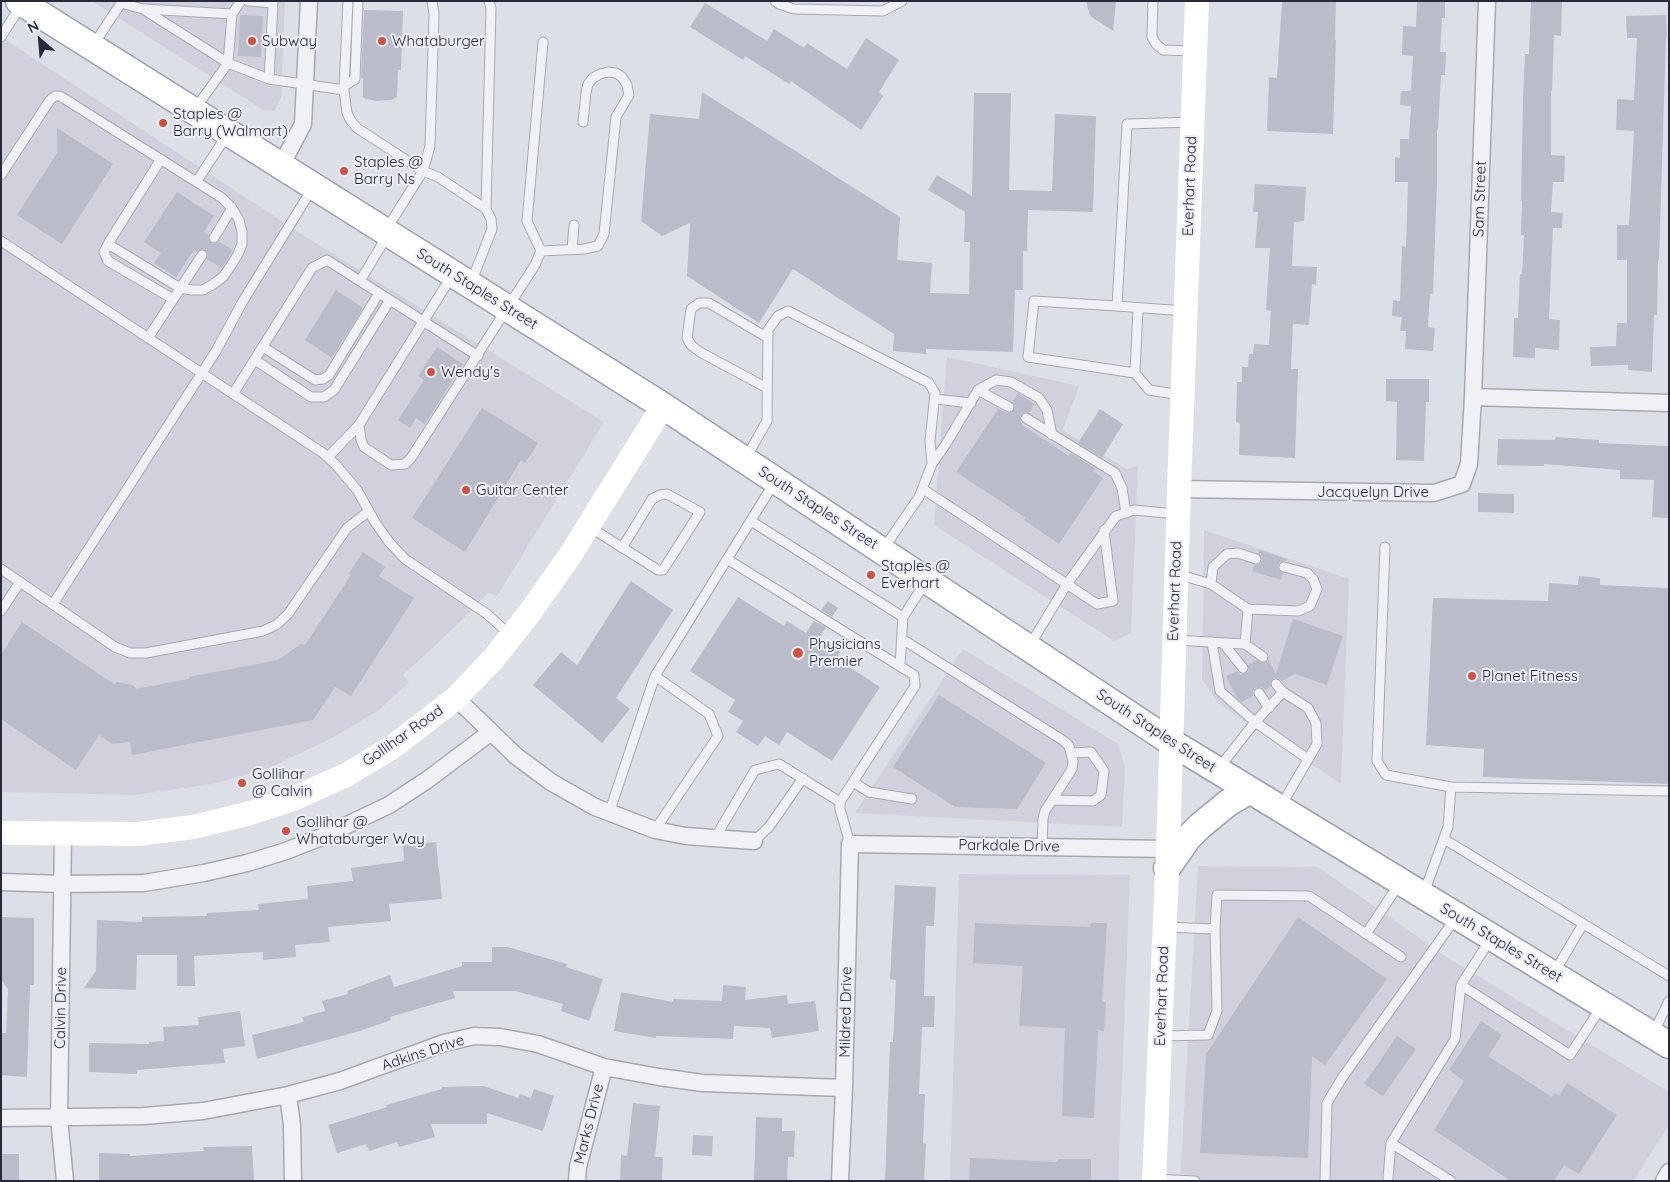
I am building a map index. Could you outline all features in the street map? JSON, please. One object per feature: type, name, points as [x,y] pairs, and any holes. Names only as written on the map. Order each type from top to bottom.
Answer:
[{"type":"main road","name":"Everhart Road","points":[[1154,1180],[1168,859],[1182,395],[1197,1]]},
{"type":"main road","name":"South Staples Street","points":[[20,2],[663,406],[1171,742],[1660,1040]]},
{"type":"main road","name":"Gollihar Road","points":[[1,833],[63,835],[138,834],[193,827],[247,814],[293,799],[348,774],[394,746],[456,698],[494,658],[564,564],[663,406]]},
{"type":"main road","points":[[1168,859],[1200,826],[1228,803],[1250,790]]},
{"type":"street","points":[[281,166],[303,124],[309,1]]},
{"type":"street","name":"Sam Street","points":[[1473,396],[1487,1]]},
{"type":"street","points":[[1473,396],[1669,403]]},
{"type":"street","name":"Jacquelyn Drive","points":[[1179,489],[1434,493],[1462,484],[1469,464],[1473,396]]},
{"type":"street","points":[[456,698],[516,756],[551,782],[595,807],[655,830],[686,836],[754,840]]},
{"type":"street","points":[[1,882],[63,884],[144,883],[204,873],[247,863],[286,851],[324,836],[389,805],[428,780],[491,732]]},
{"type":"street","name":"Calvin Drive","points":[[63,835],[59,1118],[65,1181]]},
{"type":"street","name":"Parkdale Drive","points":[[850,844],[1042,847],[1168,859]]},
{"type":"street","name":"Mildred Drive","points":[[840,1181],[850,844]]},
{"type":"street","name":"Adkins Drive","points":[[1,1118],[144,1116],[203,1111],[288,1095],[340,1081],[444,1043],[474,1036],[500,1037],[538,1044],[604,1067],[703,1084],[844,1088]]},
{"type":"street","name":"Marks Drive","points":[[577,1181],[578,1167],[604,1067]]},
{"type":"street","points":[[288,1095],[292,1125],[293,1181]]},
{"type":"street","points":[[1664,1181],[1669,1172]]},
{"type":"lane","points":[[193,112],[228,63],[232,14],[241,1]]},
{"type":"lane","points":[[248,1],[273,3],[269,79]]},
{"type":"lane","points":[[348,1],[344,88],[347,113],[351,121],[357,128],[423,171],[438,177],[486,209]]},
{"type":"lane","points":[[143,9],[228,63],[269,79],[305,85],[344,88],[355,79],[358,1]]},
{"type":"lane","points":[[360,281],[423,171],[430,146],[434,14],[432,1]]},
{"type":"lane","points":[[328,458],[359,425],[423,322],[462,280],[492,229],[491,219],[486,209],[490,1]]},
{"type":"lane","points":[[775,1],[794,9],[883,11],[902,1]]},
{"type":"lane","points":[[1153,1],[1152,37],[1156,44],[1163,50],[1195,51]]},
{"type":"lane","points":[[1,37],[20,2]]},
{"type":"lane","points":[[92,47],[120,2],[143,9],[232,14]]},
{"type":"lane","points":[[359,425],[364,447],[391,465],[405,464],[411,458],[478,356],[535,265],[541,251],[527,221],[543,42]]},
{"type":"lane","points":[[541,251],[572,250],[598,246],[604,234],[616,117],[629,95],[627,85],[622,77],[616,73],[608,72],[593,78],[588,84],[583,122]]},
{"type":"lane","points":[[1,175],[50,100],[55,96],[60,96],[222,198],[232,208],[239,220],[242,232],[242,244],[232,264],[223,277],[203,290],[180,288],[108,244]]},
{"type":"lane","points":[[1117,306],[1126,124],[1192,122]]},
{"type":"lane","points":[[197,181],[228,133]]},
{"type":"lane","points":[[161,159],[104,252],[108,260],[173,299]]},
{"type":"lane","points":[[53,604],[216,351],[243,302],[314,187]]},
{"type":"lane","points":[[214,238],[232,208]]},
{"type":"lane","points":[[572,250],[574,225]]},
{"type":"lane","points":[[1,241],[328,458],[357,490],[389,542],[405,559],[487,614],[511,636]]},
{"type":"lane","points":[[148,338],[202,255]]},
{"type":"lane","points":[[233,394],[312,268],[327,260],[478,356]]},
{"type":"lane","points":[[263,347],[316,380],[323,379],[329,374],[379,293]]},
{"type":"lane","points":[[254,360],[311,397],[324,397],[334,390],[390,300]]},
{"type":"lane","points":[[1182,395],[1149,390],[1135,373],[1028,356],[1034,301],[1185,310]]},
{"type":"lane","points":[[767,388],[700,352],[691,345],[687,338],[691,309],[698,303],[709,303],[768,338]]},
{"type":"lane","points":[[1135,373],[1138,308]]},
{"type":"lane","points":[[745,460],[767,421],[768,330],[778,316],[788,310],[929,383],[935,393],[930,441],[932,464]]},
{"type":"lane","points":[[882,551],[919,497],[932,464],[978,390],[996,380],[1011,382],[1038,398],[1047,410],[1052,435]]},
{"type":"lane","points":[[978,390],[1009,407]]},
{"type":"lane","points":[[935,399],[971,403]]},
{"type":"lane","points":[[1026,418],[1115,474],[1122,488],[1126,512]]},
{"type":"lane","points":[[609,813],[656,676],[776,481]]},
{"type":"lane","points":[[923,489],[1097,604],[1113,601],[1104,530]]},
{"type":"lane","points":[[588,526],[622,548],[658,570],[664,570],[700,512],[667,494],[652,498],[622,548]]},
{"type":"lane","points":[[1028,648],[1067,584],[1104,530],[1116,516],[1134,510],[1178,514]]},
{"type":"lane","points":[[1,569],[115,647],[130,653],[146,653],[263,631],[276,625],[288,614],[347,528],[369,511]]},
{"type":"lane","points":[[751,521],[903,617]]},
{"type":"lane","points":[[1384,548],[1377,761],[1386,775],[1451,787],[1669,792]]},
{"type":"lane","points":[[1211,584],[1213,567],[1227,554],[1238,552],[1256,559]]},
{"type":"lane","points":[[728,559],[914,675],[915,686],[840,802],[840,809],[850,844]]},
{"type":"lane","points":[[1176,574],[1211,584],[1248,609],[1298,611],[1310,606],[1317,589],[1313,579],[1308,573],[1284,567]]},
{"type":"lane","points":[[900,666],[903,617],[927,580]]},
{"type":"lane","points":[[1,612],[20,582]]},
{"type":"lane","points":[[1245,644],[1248,609]]},
{"type":"lane","points":[[902,639],[1064,741],[1069,746],[1072,753],[1072,769],[1045,811],[1042,847]]},
{"type":"lane","points":[[1174,640],[1245,644],[1262,657]]},
{"type":"lane","points":[[1212,642],[1220,691],[1255,722],[1308,758]]},
{"type":"lane","points":[[1224,643],[1243,668]]},
{"type":"lane","points":[[655,830],[718,736],[709,714],[656,676]]},
{"type":"lane","points":[[1276,684],[1283,692],[1308,708],[1316,723],[1317,744],[1280,808]]},
{"type":"lane","points":[[1218,770],[1255,722],[1283,692]]},
{"type":"lane","points":[[1258,693],[1268,708]]},
{"type":"lane","points":[[1052,800],[1093,801],[1100,795],[1104,771],[1091,752],[1072,753]]},
{"type":"lane","points":[[715,838],[756,770],[779,764],[840,802]]},
{"type":"lane","points":[[754,840],[769,827],[803,778]]},
{"type":"lane","points":[[853,782],[869,792],[912,799]]},
{"type":"lane","points":[[1423,895],[1448,827],[1451,787]]},
{"type":"lane","points":[[1444,839],[1669,976]]},
{"type":"lane","points":[[1366,934],[1400,882]]},
{"type":"lane","points":[[1160,1036],[1208,1035],[1217,1011],[1214,929],[1217,895],[1309,896],[1401,958]]},
{"type":"lane","points":[[1325,1181],[1327,1103],[1342,1078],[1457,916]]},
{"type":"lane","points":[[1553,975],[1583,924]]},
{"type":"lane","points":[[1164,927],[1214,929]]},
{"type":"lane","points":[[1388,1178],[1391,1143],[1455,1039],[1461,985],[1492,937]]},
{"type":"lane","points":[[1461,985],[1570,1055],[1603,1005]]},
{"type":"lane","points":[[1660,1040],[1669,1001]]},
{"type":"lane","points":[[1391,1143],[1451,1181]]},
{"type":"lane","points":[[1154,1180],[1195,1181]]},
{"type":"shaded area","points":[[92,1],[285,1],[281,98],[274,111],[265,111]]},
{"type":"shaded area","points":[[1,37],[306,237],[604,422],[497,596],[488,593],[403,675],[409,682],[379,710],[334,737],[269,768],[213,784],[134,795],[1,792]]},
{"type":"shaded area","points":[[947,357],[1079,386],[1063,430],[1127,469],[1138,466],[1131,633],[1114,641],[934,525]]},
{"type":"shaded area","points":[[1204,530],[1349,579],[1341,784],[1218,703],[1202,679]]},
{"type":"shaded area","points":[[963,649],[1118,744],[1125,767],[1122,827],[855,813]]},
{"type":"shaded area","points":[[1198,866],[1318,867],[1445,956],[1669,1092],[1669,1125],[1633,1181],[1180,1181]]},
{"type":"shaded area","points":[[959,874],[1130,875],[1118,1181],[950,1181]]},
{"type":"building","points":[[1086,1],[1116,1],[1113,31],[1090,16]]},
{"type":"building","points":[[1282,1],[1336,1],[1333,134],[1267,131],[1269,77],[1277,78]]},
{"type":"building","points":[[1417,1],[1445,1],[1445,18],[1442,18],[1440,52],[1446,52],[1445,75],[1441,75],[1437,130],[1433,294],[1430,294],[1428,327],[1435,328],[1433,351],[1405,349],[1406,331],[1400,331],[1402,317],[1392,316],[1393,300],[1400,301],[1402,246],[1406,247],[1408,182],[1395,182],[1395,157],[1400,158],[1400,139],[1409,139],[1411,106],[1400,105],[1401,91],[1411,91],[1413,56],[1402,55],[1403,26],[1416,27]]},
{"type":"building","points":[[1531,1],[1562,1],[1561,36],[1554,35],[1551,91],[1551,155],[1565,156],[1564,182],[1553,182],[1551,212],[1563,213],[1562,228],[1553,228],[1549,319],[1560,320],[1559,350],[1535,348],[1535,358],[1513,357],[1514,318],[1518,318],[1524,235],[1521,235],[1523,98],[1525,54],[1529,54]]},
{"type":"building","points":[[705,3],[767,41],[774,29],[804,48],[807,43],[847,69],[866,38],[899,60],[879,92],[883,96],[861,130],[791,81],[789,84],[745,56],[743,60],[690,27]]},
{"type":"building","name":"Whataburger","points":[[364,10],[403,11],[401,70],[398,70],[397,97],[392,100],[376,101],[363,98],[363,78],[361,78]]},
{"type":"building","points":[[240,15],[263,16],[261,57],[238,56]]},
{"type":"building","points":[[1666,15],[1667,37],[1657,315],[1654,315],[1652,372],[1628,370],[1628,365],[1591,366],[1590,347],[1616,346],[1617,323],[1627,323],[1627,260],[1617,260],[1617,225],[1629,225],[1634,131],[1616,130],[1617,99],[1634,100],[1637,38],[1627,38],[1626,16]]},
{"type":"building","points":[[702,92],[900,217],[897,260],[932,263],[930,293],[969,294],[970,242],[964,242],[965,212],[928,190],[937,175],[972,196],[974,93],[1011,93],[1009,190],[1052,191],[1055,114],[1096,116],[1093,212],[1028,210],[1027,251],[1023,251],[1023,290],[1015,290],[1013,352],[926,349],[926,354],[893,351],[894,334],[793,269],[759,323],[687,276],[690,223],[662,236],[641,221],[650,114],[699,119]]},
{"type":"building","points":[[57,128],[113,164],[62,244],[17,215],[57,153]]},
{"type":"building","points":[[1255,184],[1306,187],[1304,221],[1294,222],[1292,266],[1317,267],[1316,285],[1312,284],[1309,325],[1293,324],[1291,369],[1298,369],[1295,458],[1239,455],[1240,423],[1236,422],[1237,382],[1242,382],[1242,367],[1248,367],[1249,354],[1253,354],[1254,344],[1269,345],[1271,311],[1266,310],[1270,248],[1255,248],[1258,212],[1253,212]]},
{"type":"building","points":[[177,192],[214,216],[204,232],[209,235],[208,241],[213,244],[219,242],[233,250],[222,268],[207,259],[208,253],[203,249],[197,252],[194,250],[176,277],[154,263],[161,253],[144,242]]},
{"type":"building","points":[[336,290],[363,308],[332,358],[305,340]]},
{"type":"building","points":[[437,347],[463,364],[425,424],[416,418],[410,428],[398,420],[424,380],[418,376]]},
{"type":"building","points":[[1386,379],[1429,379],[1429,402],[1426,402],[1424,461],[1396,460],[1397,402],[1386,401]]},
{"type":"building","points":[[1018,393],[1034,404],[1029,413],[1021,414],[1022,425],[1069,456],[1071,453],[1095,468],[1093,471],[1103,478],[1059,544],[1024,520],[1026,518],[956,472],[998,409],[1009,413],[1014,410],[1015,406],[1012,402]]},
{"type":"building","name":"Guitar Center","points":[[482,408],[538,443],[525,463],[521,460],[465,552],[412,518]]},
{"type":"building","points":[[1100,409],[1123,424],[1102,458],[1078,443]]},
{"type":"building","points":[[1556,437],[1599,440],[1599,443],[1669,446],[1669,518],[1652,517],[1654,480],[1620,479],[1620,470],[1544,464],[1544,466],[1497,465],[1498,439],[1555,440]]},
{"type":"building","points":[[1478,493],[1514,494],[1514,513],[1478,512]]},
{"type":"building","points":[[1259,550],[1287,559],[1278,565],[1278,569],[1283,573],[1281,580],[1252,571],[1254,565],[1260,564],[1262,560],[1261,555],[1258,553]]},
{"type":"building","points":[[363,552],[385,567],[379,576],[414,598],[351,696],[335,687],[313,720],[132,755],[130,742],[112,744],[99,735],[76,770],[1,719],[1,655],[22,622],[114,684],[117,682],[133,685],[136,689],[189,679],[189,677],[278,660],[301,644],[305,645],[351,575],[349,573]]},
{"type":"building","points":[[1579,576],[1600,578],[1600,585],[1669,588],[1669,784],[1483,777],[1484,749],[1426,745],[1433,598],[1548,601],[1549,583],[1578,585]]},
{"type":"building","points":[[631,581],[673,610],[616,698],[630,709],[602,743],[533,685],[561,652],[577,665]]},
{"type":"building","points":[[738,597],[784,626],[787,621],[806,633],[814,621],[826,627],[820,637],[840,652],[837,659],[880,687],[832,761],[787,732],[779,745],[765,736],[758,746],[736,732],[743,721],[728,712],[735,700],[690,671]]},
{"type":"building","points":[[828,601],[838,608],[832,617],[821,610]]},
{"type":"building","points":[[1293,619],[1343,636],[1327,685],[1295,674],[1282,681],[1274,678],[1270,682],[1271,687],[1265,690],[1261,687],[1256,688],[1253,691],[1253,696],[1242,702],[1237,698],[1226,676],[1237,671],[1240,674],[1244,674],[1249,671],[1248,665],[1257,660],[1265,663],[1269,660],[1276,674]]},
{"type":"building","points":[[939,695],[1046,763],[1017,809],[955,807],[893,767]]},
{"type":"building","points":[[436,842],[442,899],[389,904],[391,921],[328,927],[330,942],[295,945],[296,957],[263,960],[263,952],[194,956],[195,986],[177,986],[177,955],[137,955],[136,990],[84,988],[96,971],[97,920],[142,922],[142,917],[207,916],[207,913],[259,910],[258,904],[308,899],[307,886],[353,881],[351,868],[404,861],[403,845]]},
{"type":"building","points":[[895,885],[936,887],[934,926],[926,926],[924,996],[935,996],[934,1027],[922,1027],[919,1094],[925,1094],[923,1143],[926,1144],[924,1181],[885,1181],[890,1042],[893,1042],[896,980],[890,979]]},
{"type":"building","points":[[1,917],[34,918],[34,985],[30,985],[27,1077],[1,1075],[1,1033],[6,1033],[8,989],[1,979]]},
{"type":"building","points":[[1298,917],[1387,979],[1325,1065],[1312,1056],[1308,1158],[1200,1153],[1206,1054]]},
{"type":"building","points":[[975,923],[1090,927],[1091,923],[1107,923],[1102,1002],[1106,1002],[1104,1031],[1098,1030],[1094,1118],[1062,1116],[1065,1028],[1019,1026],[1023,966],[973,963]]},
{"type":"building","points":[[492,947],[508,947],[567,964],[566,967],[603,979],[589,1021],[561,1011],[563,1004],[515,991],[453,991],[455,998],[390,1017],[391,1020],[360,1031],[257,1059],[252,1035],[304,1022],[302,1017],[325,1011],[322,1001],[348,994],[347,991],[390,975],[394,987],[462,966],[462,962],[492,962]]},
{"type":"building","points":[[723,985],[746,987],[745,1000],[787,995],[788,1004],[815,1001],[819,1031],[772,1038],[770,1028],[734,1026],[733,1039],[656,1036],[656,1038],[614,1031],[621,992],[673,1002],[673,999],[722,1001]]},
{"type":"building","points":[[240,1011],[245,1046],[223,1049],[225,1063],[137,1070],[137,1074],[89,1072],[89,1043],[149,1044],[149,1042],[164,1041],[163,1027],[199,1025],[198,1017]]},
{"type":"building","points":[[1481,1021],[1502,1035],[1488,1056],[1552,1097],[1555,1093],[1559,1096],[1567,1083],[1617,1115],[1579,1174],[1564,1165],[1554,1181],[1511,1181],[1434,1130],[1464,1081],[1449,1070]]},
{"type":"building","points":[[1397,1036],[1416,1049],[1383,1096],[1364,1084]]},
{"type":"building","points":[[484,1086],[518,1098],[520,1094],[531,1098],[534,1089],[554,1096],[543,1131],[487,1113],[487,1124],[431,1124],[435,1137],[399,1147],[397,1142],[369,1151],[366,1144],[337,1153],[328,1125],[387,1107],[386,1105],[442,1089],[442,1087]]},
{"type":"building","points":[[633,1103],[660,1106],[655,1157],[663,1157],[662,1181],[620,1181],[621,1155],[627,1156]]},
{"type":"building","points":[[756,1117],[782,1118],[782,1131],[795,1131],[794,1157],[788,1157],[787,1181],[754,1181]]},
{"type":"building","points":[[693,1135],[713,1136],[712,1156],[692,1155]]},
{"type":"building","points":[[252,1146],[254,1181],[99,1181],[99,1153],[130,1154],[130,1156],[204,1151],[203,1147]]},
{"type":"building","points":[[1,1154],[19,1154],[19,1181],[1,1181]]},
{"type":"building","points":[[970,1158],[1058,1162],[1058,1159],[1091,1159],[1091,1181],[969,1181]]},
{"type":"place","name":"Subway","points":[[252,41]]},
{"type":"place","name":"Whataburger","points":[[382,41]]},
{"type":"place","name":"Staples @ Barry (Walmart)","points":[[163,123]]},
{"type":"place","name":"Staples @ Barry Ns","points":[[344,171]]},
{"type":"place","name":"Wendy's","points":[[431,372]]},
{"type":"place","name":"Guitar Center","points":[[466,490]]},
{"type":"place","name":"Staples @ Everhart","points":[[871,575]]},
{"type":"place","name":"Physicians Premier","points":[[798,653]]},
{"type":"place","name":"Planet Fitness","points":[[1472,676]]},
{"type":"place","name":"Gollihar @ Calvin","points":[[242,783]]},
{"type":"place","name":"Gollihar @ Whataburger Way","points":[[286,831]]}]
